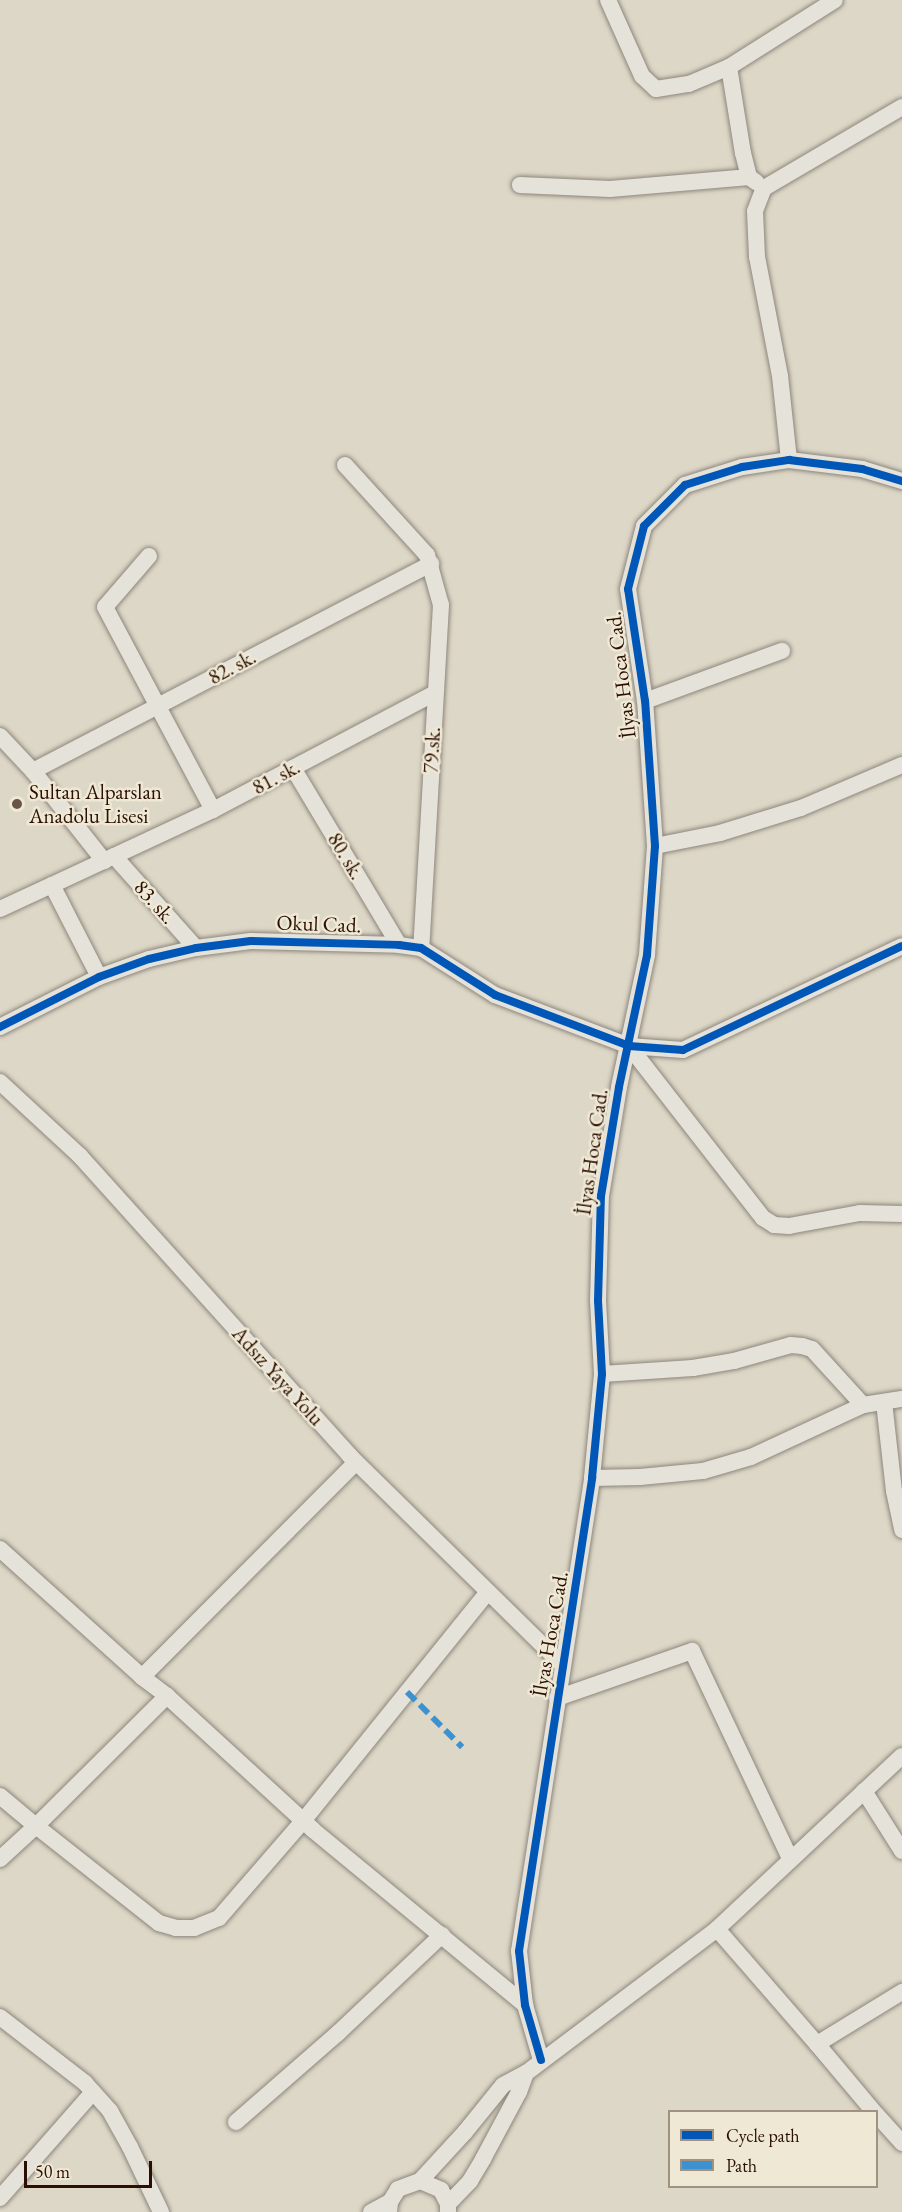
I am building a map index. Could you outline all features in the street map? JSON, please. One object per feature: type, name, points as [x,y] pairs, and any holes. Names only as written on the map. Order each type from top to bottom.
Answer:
[{"type":"street","points":[[608,0],[642,76],[651,87],[656,89],[689,84],[729,68],[835,0]]},
{"type":"street","points":[[729,68],[749,177]]},
{"type":"street","points":[[789,460],[780,376],[754,234],[755,211],[764,188],[902,107]]},
{"type":"street","points":[[520,185],[610,189],[749,177],[764,188]]},
{"type":"street","name":"İlyas Hoca Cad.","points":[[541,2060],[525,2005],[519,1951],[562,1664],[570,1635],[592,1478],[602,1374],[598,1301],[601,1196],[619,1087],[630,1046],[647,955],[655,846],[645,701],[628,589],[644,526],[685,485],[742,468],[789,460],[862,469],[902,481]]},
{"type":"street","points":[[345,465],[429,559]]},
{"type":"street","points":[[149,556],[105,607],[213,810]]},
{"type":"street","name":"79.sk.","points":[[422,948],[441,605],[429,559]]},
{"type":"street","name":"82. sk.","points":[[33,771],[429,559]]},
{"type":"street","points":[[645,701],[782,651]]},
{"type":"street","name":"81. sk.","points":[[0,909],[213,810],[435,693]]},
{"type":"street","name":"83. sk.","points":[[0,736],[109,859],[196,948]]},
{"type":"street","points":[[655,846],[720,833],[801,808],[902,765]]},
{"type":"street","name":"80. sk.","points":[[293,768],[399,945]]},
{"type":"street","points":[[52,885],[99,977]]},
{"type":"street","name":"Okul Cad.","points":[[0,1027],[99,977],[148,959],[196,948],[251,940],[399,945],[422,948],[495,995],[630,1046],[683,1050],[902,946]]},
{"type":"street","points":[[630,1046],[764,1218],[774,1225],[789,1226],[860,1213],[902,1214]]},
{"type":"street","name":"Adsız Yaya Yolu","points":[[0,1082],[80,1156],[356,1462],[562,1664]]},
{"type":"street","points":[[602,1374],[693,1368],[734,1361],[791,1345],[802,1346],[812,1349],[863,1405]]},
{"type":"street","points":[[592,1478],[640,1477],[703,1471],[751,1457],[863,1405],[902,1399]]},
{"type":"street","points":[[884,1402],[894,1491],[902,1530]]},
{"type":"street","points":[[142,1677],[356,1462]]},
{"type":"street","points":[[0,1549],[142,1677],[167,1696],[303,1821],[525,2005]]},
{"type":"street","points":[[0,1796],[150,1917],[176,1928],[194,1928],[219,1918],[303,1821],[488,1592]]},
{"type":"street","points":[[557,1698],[692,1651],[790,1858]]},
{"type":"street","points":[[0,1859],[167,1696]]},
{"type":"street","points":[[370,2212],[390,2207],[398,2189],[420,2181],[465,2132],[503,2085],[526,2073],[717,1929],[790,1858],[902,1756]]},
{"type":"street","points":[[864,1791],[902,1851]]},
{"type":"street","points":[[717,1929],[872,2110]]},
{"type":"street","points":[[236,2122],[338,2033],[442,1935]]},
{"type":"street","points":[[817,2044],[902,1992]]},
{"type":"street","points":[[0,2017],[93,2092],[110,2111],[161,2212]]},
{"type":"street","points":[[420,2181],[441,2190],[448,2208],[470,2181],[483,2159],[519,2092],[526,2073]]},
{"type":"street","points":[[0,2198],[93,2092]]},
{"type":"street","points":[[878,2116],[902,2144]]},
{"type":"marked path","points":[[407,1692],[462,1747]]},
{"type":"cycle path","points":[[541,2060],[525,2005],[519,1951],[592,1478],[602,1374],[598,1301],[601,1196],[619,1087],[647,955],[655,846],[645,701],[628,589],[644,526],[685,485],[742,467],[789,460],[862,469],[902,481]]},
{"type":"cycle path","points":[[0,1027],[99,977],[149,959],[196,948],[251,941],[399,945],[421,948],[495,995],[629,1046],[683,1050],[902,946]]},
{"type":"place","name":"Sultan Alparslan Anadolu Lisesi","points":[[17,804]]}]
